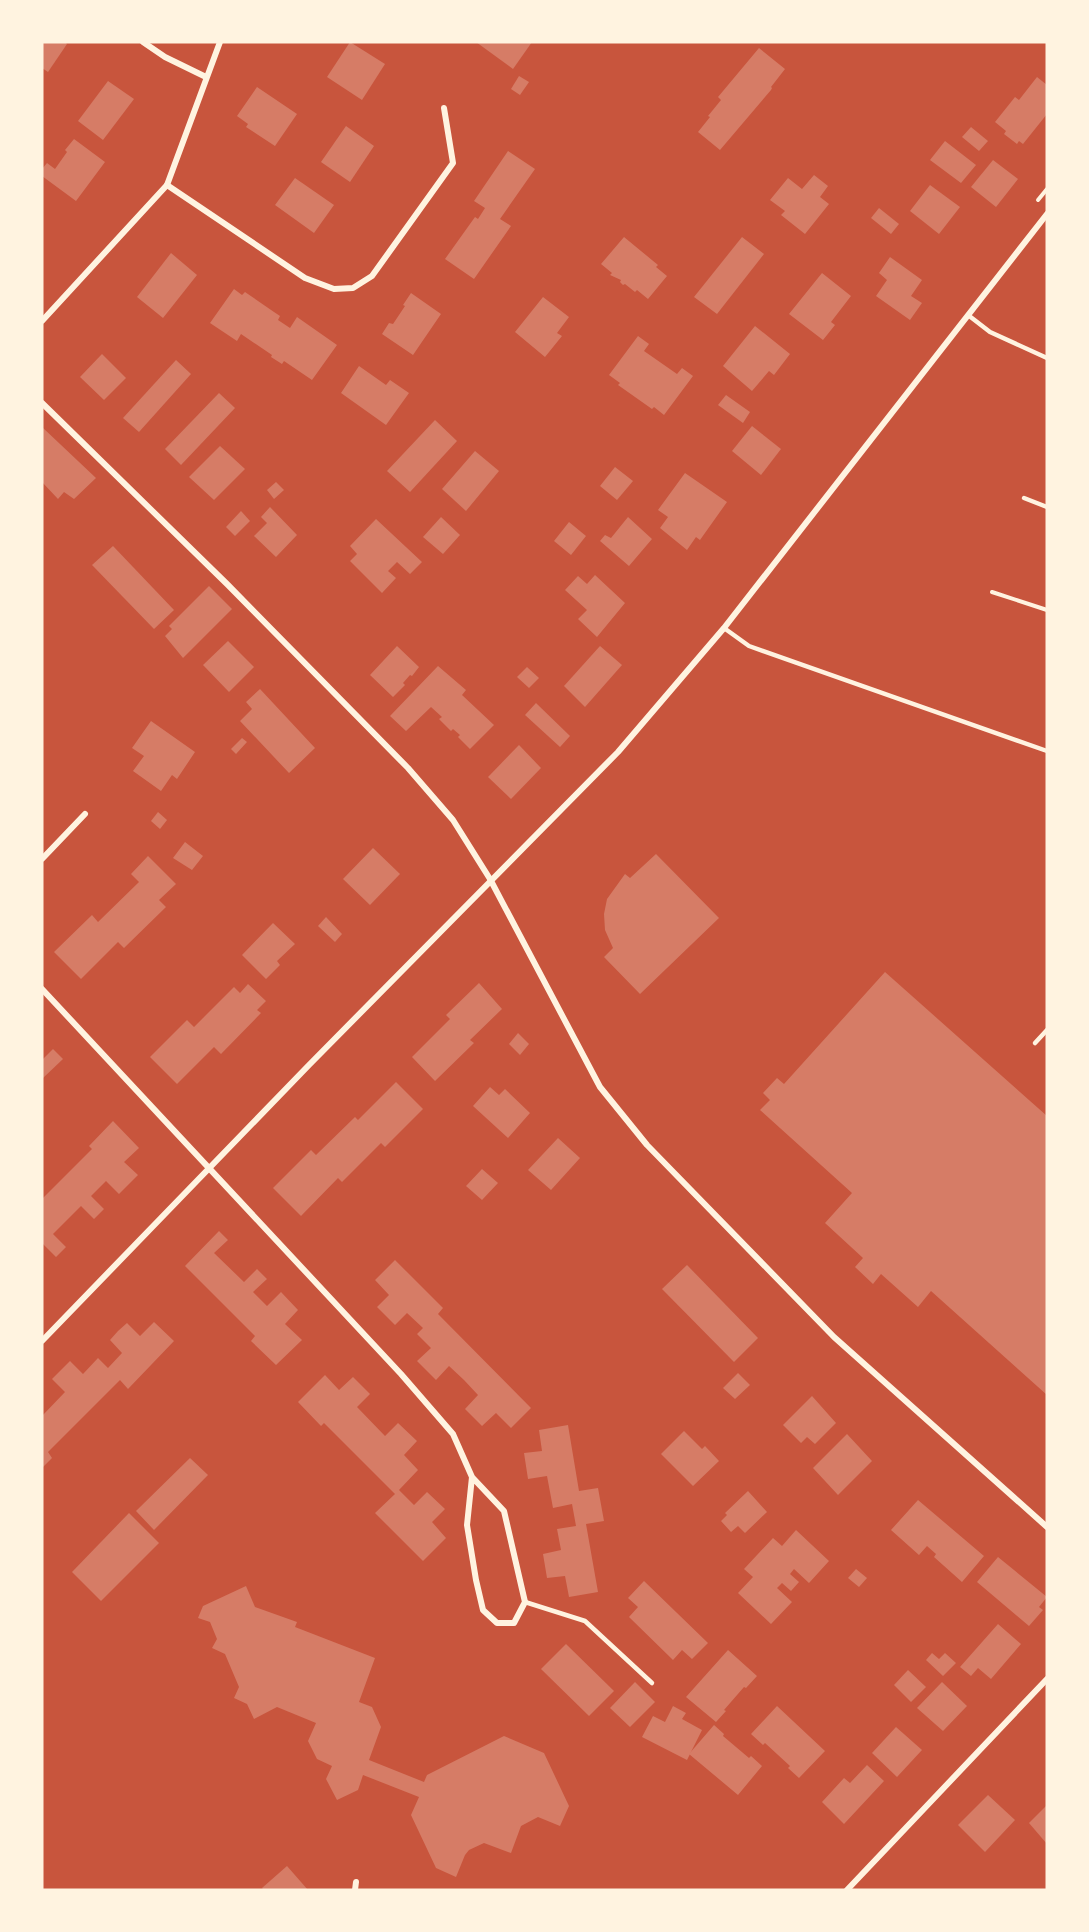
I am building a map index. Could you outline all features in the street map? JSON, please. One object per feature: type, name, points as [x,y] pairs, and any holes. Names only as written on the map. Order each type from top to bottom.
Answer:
[{"type":"street","points":[[143,42],[165,57],[206,77]]},
{"type":"street","points":[[42,321],[167,184],[220,42]]},
{"type":"street","points":[[167,184],[305,278],[334,289],[352,288],[372,276],[453,163],[444,108]]},
{"type":"street","points":[[42,1341],[490,879],[618,752],[724,628],[1047,214]]},
{"type":"street","points":[[42,402],[227,584],[408,768],[457,825],[490,879],[600,1087],[647,1145],[834,1337],[1047,1527]]},
{"type":"street","points":[[42,858],[85,814]]},
{"type":"street","points":[[42,988],[401,1374],[453,1434],[472,1477],[504,1511],[525,1602],[514,1623],[497,1623],[483,1610],[467,1525],[472,1477]]},
{"type":"street","points":[[847,1890],[1047,1679]]},
{"type":"street","points":[[355,1890],[356,1882]]},
{"type":"lane","points":[[968,315],[990,332],[1047,358]]},
{"type":"lane","points":[[1024,498],[1047,507]]},
{"type":"lane","points":[[724,628],[749,646],[1047,751]]},
{"type":"lane","points":[[1035,1043],[1047,1030]]},
{"type":"lane","points":[[525,1602],[585,1621],[652,1683]]},
{"type":"path","points":[[992,592],[1047,610]]},
{"type":"building","points":[[42,42],[65,42],[67,44],[48,72],[42,68]]},
{"type":"building","points":[[350,42],[385,64],[362,100],[327,77]]},
{"type":"building","points":[[476,42],[532,42],[513,69]]},
{"type":"building","points":[[759,48],[785,69],[771,90],[720,150],[698,132],[721,100],[718,97]]},
{"type":"building","points":[[519,76],[529,82],[520,95],[511,89]]},
{"type":"building","points":[[1037,77],[1047,85],[1047,114],[1023,144],[1019,141],[1017,144],[1004,134],[1006,131],[995,122],[1015,97],[1019,100]]},
{"type":"building","points":[[108,81],[134,99],[103,140],[78,121]]},
{"type":"building","points":[[257,87],[297,114],[275,146],[246,127],[248,124],[237,116]]},
{"type":"building","points":[[346,126],[374,146],[350,182],[321,162]]},
{"type":"building","points":[[971,127],[988,141],[979,151],[962,137]]},
{"type":"building","points":[[74,139],[105,162],[76,201],[42,176],[42,169],[47,163],[55,169]]},
{"type":"building","points":[[945,141],[976,165],[961,183],[930,160]]},
{"type":"building","points":[[508,151],[535,169],[500,219],[511,226],[474,279],[445,259],[475,217],[478,219],[485,208],[474,201]]},
{"type":"building","points":[[993,160],[1018,179],[996,207],[971,187]]},
{"type":"building","points":[[814,175],[828,186],[820,197],[829,204],[805,234],[781,215],[785,211],[770,200],[788,178],[802,189]]},
{"type":"building","points":[[295,178],[334,205],[314,233],[275,205]]},
{"type":"building","points":[[930,185],[960,207],[939,234],[910,211]]},
{"type":"building","points":[[879,208],[899,224],[891,234],[871,218]]},
{"type":"building","points":[[624,237],[658,265],[656,267],[667,276],[648,299],[637,290],[635,292],[625,284],[623,285],[621,280],[610,275],[612,273],[601,264]]},
{"type":"building","points":[[742,237],[764,254],[717,314],[694,297]]},
{"type":"building","points":[[171,253],[197,275],[163,318],[137,297]]},
{"type":"building","points":[[890,257],[922,280],[911,296],[922,303],[910,320],[876,296],[887,280],[879,273]]},
{"type":"building","points":[[822,273],[851,296],[831,322],[835,325],[823,340],[789,314]]},
{"type":"building","points":[[234,289],[242,295],[245,292],[280,316],[278,320],[290,328],[297,317],[337,345],[312,380],[284,361],[282,364],[271,357],[272,355],[241,334],[237,341],[210,323]]},
{"type":"building","points":[[411,293],[441,314],[413,355],[382,334],[389,323],[393,324]]},
{"type":"building","points":[[543,297],[569,317],[557,333],[562,336],[545,357],[515,332]]},
{"type":"building","points":[[755,326],[790,354],[774,375],[769,371],[752,391],[723,366]]},
{"type":"building","points":[[638,336],[649,344],[644,351],[677,374],[682,368],[693,376],[664,415],[618,385],[620,383],[609,375]]},
{"type":"building","points":[[102,354],[126,378],[104,400],[80,377]]},
{"type":"building","points":[[176,360],[191,374],[139,432],[123,418]]},
{"type":"building","points":[[359,366],[386,385],[390,380],[409,393],[386,425],[341,393]]},
{"type":"building","points":[[219,393],[235,408],[181,465],[165,449]]},
{"type":"building","points":[[726,395],[750,412],[743,423],[718,405]]},
{"type":"building","points":[[435,420],[457,441],[410,492],[387,471]]},
{"type":"building","points":[[752,426],[781,449],[761,475],[732,451]]},
{"type":"building","points":[[42,427],[96,478],[74,499],[64,492],[58,499],[42,482]]},
{"type":"building","points":[[220,446],[245,469],[214,500],[189,477]]},
{"type":"building","points":[[475,451],[499,471],[466,511],[442,489]]},
{"type":"building","points":[[615,467],[633,481],[617,500],[600,486]]},
{"type":"building","points":[[685,473],[727,502],[700,540],[696,537],[687,550],[660,528],[668,517],[658,510]]},
{"type":"building","points":[[276,482],[284,490],[274,499],[267,490]]},
{"type":"building","points":[[270,507],[297,535],[276,557],[254,536],[267,523],[261,517]]},
{"type":"building","points":[[241,511],[250,521],[235,536],[226,527]]},
{"type":"building","points":[[441,517],[460,535],[443,554],[423,537]]},
{"type":"building","points":[[628,517],[652,539],[629,566],[600,541],[605,535],[611,538]]},
{"type":"building","points":[[376,519],[422,562],[410,574],[397,562],[388,571],[396,578],[382,593],[350,561],[357,554],[350,546]]},
{"type":"building","points":[[569,522],[586,536],[571,555],[554,541]]},
{"type":"building","points":[[113,546],[174,610],[154,629],[92,565]]},
{"type":"building","points":[[595,575],[625,603],[597,637],[578,619],[587,610],[565,590],[578,576],[587,584]]},
{"type":"building","points":[[209,586],[232,609],[183,658],[165,636],[172,629],[169,626]]},
{"type":"building","points":[[228,641],[254,667],[229,692],[203,665]]},
{"type":"building","points":[[397,646],[419,667],[393,697],[370,675]]},
{"type":"building","points":[[600,646],[622,665],[585,707],[564,686]]},
{"type":"building","points":[[438,666],[466,690],[462,695],[494,725],[470,749],[458,737],[460,735],[453,729],[451,731],[439,719],[442,717],[431,707],[406,731],[390,716]]},
{"type":"building","points":[[527,667],[539,678],[529,688],[517,677]]},
{"type":"building","points":[[260,689],[315,748],[289,773],[240,721],[252,709],[246,702]]},
{"type":"building","points":[[536,703],[570,736],[560,747],[525,715]]},
{"type":"building","points":[[151,721],[195,752],[177,779],[172,775],[161,791],[133,771],[144,756],[132,748]]},
{"type":"building","points":[[242,738],[247,742],[236,754],[231,749]]},
{"type":"building","points":[[519,745],[541,768],[511,799],[488,777]]},
{"type":"building","points":[[158,812],[167,820],[160,829],[151,821]]},
{"type":"building","points":[[185,842],[203,856],[192,870],[173,858]]},
{"type":"building","points":[[373,848],[400,874],[370,905],[343,879]]},
{"type":"building","points":[[656,854],[719,918],[640,994],[604,957],[613,948],[605,930],[604,914],[607,899],[625,874],[630,878]]},
{"type":"building","points":[[148,856],[176,884],[159,900],[166,907],[124,948],[118,942],[81,979],[54,952],[92,915],[98,922],[139,882],[131,874]]},
{"type":"building","points":[[326,917],[342,934],[335,942],[318,926]]},
{"type":"building","points":[[273,923],[295,944],[277,961],[280,965],[266,979],[242,955]]},
{"type":"building","points":[[885,972],[1047,1116],[1047,1395],[931,1291],[918,1307],[881,1274],[873,1284],[855,1267],[863,1258],[825,1223],[852,1193],[760,1110],[770,1100],[763,1093],[777,1078],[784,1084]]},
{"type":"building","points":[[479,983],[502,1009],[470,1040],[474,1043],[435,1081],[412,1057],[450,1019],[446,1015]]},
{"type":"building","points":[[248,984],[266,1001],[257,1010],[261,1013],[221,1054],[214,1047],[177,1084],[150,1057],[187,1020],[194,1027],[234,987],[240,993]]},
{"type":"building","points":[[518,1033],[529,1044],[520,1055],[509,1044]]},
{"type":"building","points":[[53,1049],[63,1059],[42,1079],[42,1060]]},
{"type":"building","points":[[396,1082],[423,1109],[385,1147],[381,1143],[342,1182],[338,1178],[301,1216],[273,1188],[311,1150],[316,1155],[355,1117],[358,1120]]},
{"type":"building","points":[[490,1087],[499,1095],[505,1089],[530,1113],[508,1138],[473,1106]]},
{"type":"building","points":[[113,1121],[139,1148],[124,1162],[138,1175],[119,1194],[106,1181],[91,1196],[104,1209],[94,1219],[81,1206],[53,1234],[66,1247],[56,1257],[42,1243],[42,1199],[92,1149],[89,1146]]},
{"type":"building","points":[[558,1138],[580,1158],[551,1190],[528,1170]]},
{"type":"building","points":[[482,1169],[498,1183],[482,1200],[466,1186]]},
{"type":"building","points":[[219,1231],[228,1240],[214,1253],[244,1282],[257,1269],[267,1279],[253,1292],[267,1306],[281,1292],[298,1310],[285,1324],[302,1340],[276,1365],[251,1341],[255,1336],[185,1266]]},
{"type":"building","points":[[395,1260],[443,1308],[438,1314],[531,1408],[511,1428],[496,1413],[482,1426],[465,1409],[478,1395],[464,1380],[449,1366],[436,1380],[417,1361],[431,1348],[417,1334],[423,1328],[407,1313],[395,1325],[377,1307],[389,1295],[375,1280]]},
{"type":"building","points":[[687,1265],[758,1338],[734,1362],[662,1289]]},
{"type":"building","points":[[154,1322],[174,1341],[128,1389],[120,1380],[48,1452],[52,1458],[42,1468],[42,1416],[65,1392],[52,1379],[70,1361],[83,1374],[98,1358],[108,1368],[122,1353],[110,1340],[118,1331],[127,1323],[140,1336]]},
{"type":"building","points":[[738,1373],[750,1385],[735,1399],[723,1388]]},
{"type":"building","points":[[325,1375],[339,1390],[353,1377],[370,1394],[357,1407],[385,1436],[398,1423],[417,1441],[404,1455],[418,1470],[399,1490],[414,1505],[427,1492],[445,1509],[432,1522],[446,1538],[423,1561],[375,1513],[395,1494],[324,1423],[321,1426],[298,1402]]},
{"type":"building","points":[[812,1396],[836,1423],[815,1444],[807,1437],[801,1443],[783,1425]]},
{"type":"building","points":[[568,1425],[579,1491],[598,1488],[604,1521],[586,1524],[598,1592],[569,1597],[565,1576],[547,1578],[543,1554],[561,1550],[557,1529],[576,1526],[572,1504],[553,1508],[547,1476],[528,1479],[524,1453],[542,1451],[539,1430]]},
{"type":"building","points":[[684,1431],[702,1449],[705,1446],[719,1461],[693,1486],[661,1454]]},
{"type":"building","points":[[847,1434],[872,1461],[838,1495],[813,1468]]},
{"type":"building","points":[[190,1458],[208,1475],[154,1530],[136,1511]]},
{"type":"building","points":[[748,1491],[767,1512],[745,1533],[738,1526],[731,1532],[721,1521],[727,1515],[725,1513]]},
{"type":"building","points":[[918,1500],[984,1556],[962,1582],[934,1557],[936,1554],[927,1546],[919,1555],[891,1530]]},
{"type":"building","points":[[129,1513],[159,1543],[101,1601],[72,1572]]},
{"type":"building","points":[[796,1530],[829,1561],[809,1583],[794,1569],[790,1574],[799,1582],[791,1591],[782,1583],[777,1588],[792,1602],[771,1624],[738,1593],[753,1577],[744,1569],[773,1538],[782,1546]]},
{"type":"building","points":[[998,1557],[1047,1597],[1039,1607],[1043,1610],[1029,1626],[977,1582]]},
{"type":"building","points":[[856,1569],[867,1578],[859,1587],[848,1578]]},
{"type":"building","points":[[644,1581],[708,1643],[692,1659],[682,1650],[673,1660],[629,1617],[638,1607],[628,1598]]},
{"type":"building","points":[[246,1586],[255,1607],[297,1622],[295,1627],[375,1658],[359,1702],[372,1707],[381,1727],[369,1760],[424,1782],[427,1775],[504,1736],[544,1753],[569,1806],[560,1826],[538,1817],[521,1826],[511,1853],[484,1843],[469,1850],[456,1877],[436,1868],[411,1815],[419,1797],[363,1775],[358,1790],[337,1800],[326,1779],[332,1766],[317,1759],[308,1741],[316,1723],[277,1707],[254,1719],[247,1704],[234,1698],[239,1687],[225,1654],[212,1648],[217,1639],[210,1622],[198,1618],[203,1606]]},
{"type":"building","points":[[998,1624],[1021,1644],[991,1679],[978,1668],[971,1676],[960,1667]]},
{"type":"building","points":[[566,1644],[614,1691],[589,1716],[541,1669]]},
{"type":"building","points":[[728,1650],[757,1676],[746,1688],[744,1687],[716,1722],[686,1697]]},
{"type":"building","points":[[932,1653],[939,1659],[945,1653],[956,1663],[943,1676],[926,1660]]},
{"type":"building","points":[[908,1670],[926,1687],[911,1702],[894,1685]]},
{"type":"building","points":[[635,1682],[655,1702],[630,1727],[610,1708]]},
{"type":"building","points":[[942,1682],[967,1706],[943,1731],[917,1708]]},
{"type":"building","points":[[673,1706],[686,1713],[682,1719],[702,1730],[687,1760],[642,1737],[653,1716],[665,1722]]},
{"type":"building","points":[[777,1706],[825,1751],[799,1778],[788,1768],[790,1766],[765,1743],[763,1745],[751,1734]]},
{"type":"building","points":[[714,1725],[724,1734],[723,1736],[762,1766],[738,1795],[689,1754]]},
{"type":"building","points":[[896,1727],[922,1750],[897,1777],[872,1753]]},
{"type":"building","points":[[867,1765],[884,1781],[844,1824],[822,1802],[844,1778],[850,1783]]},
{"type":"building","points":[[988,1795],[1015,1820],[985,1852],[958,1825]]},
{"type":"building","points":[[1047,1805],[1047,1844],[1029,1823]]},
{"type":"building","points":[[287,1866],[308,1890],[264,1890],[262,1888]]}]
